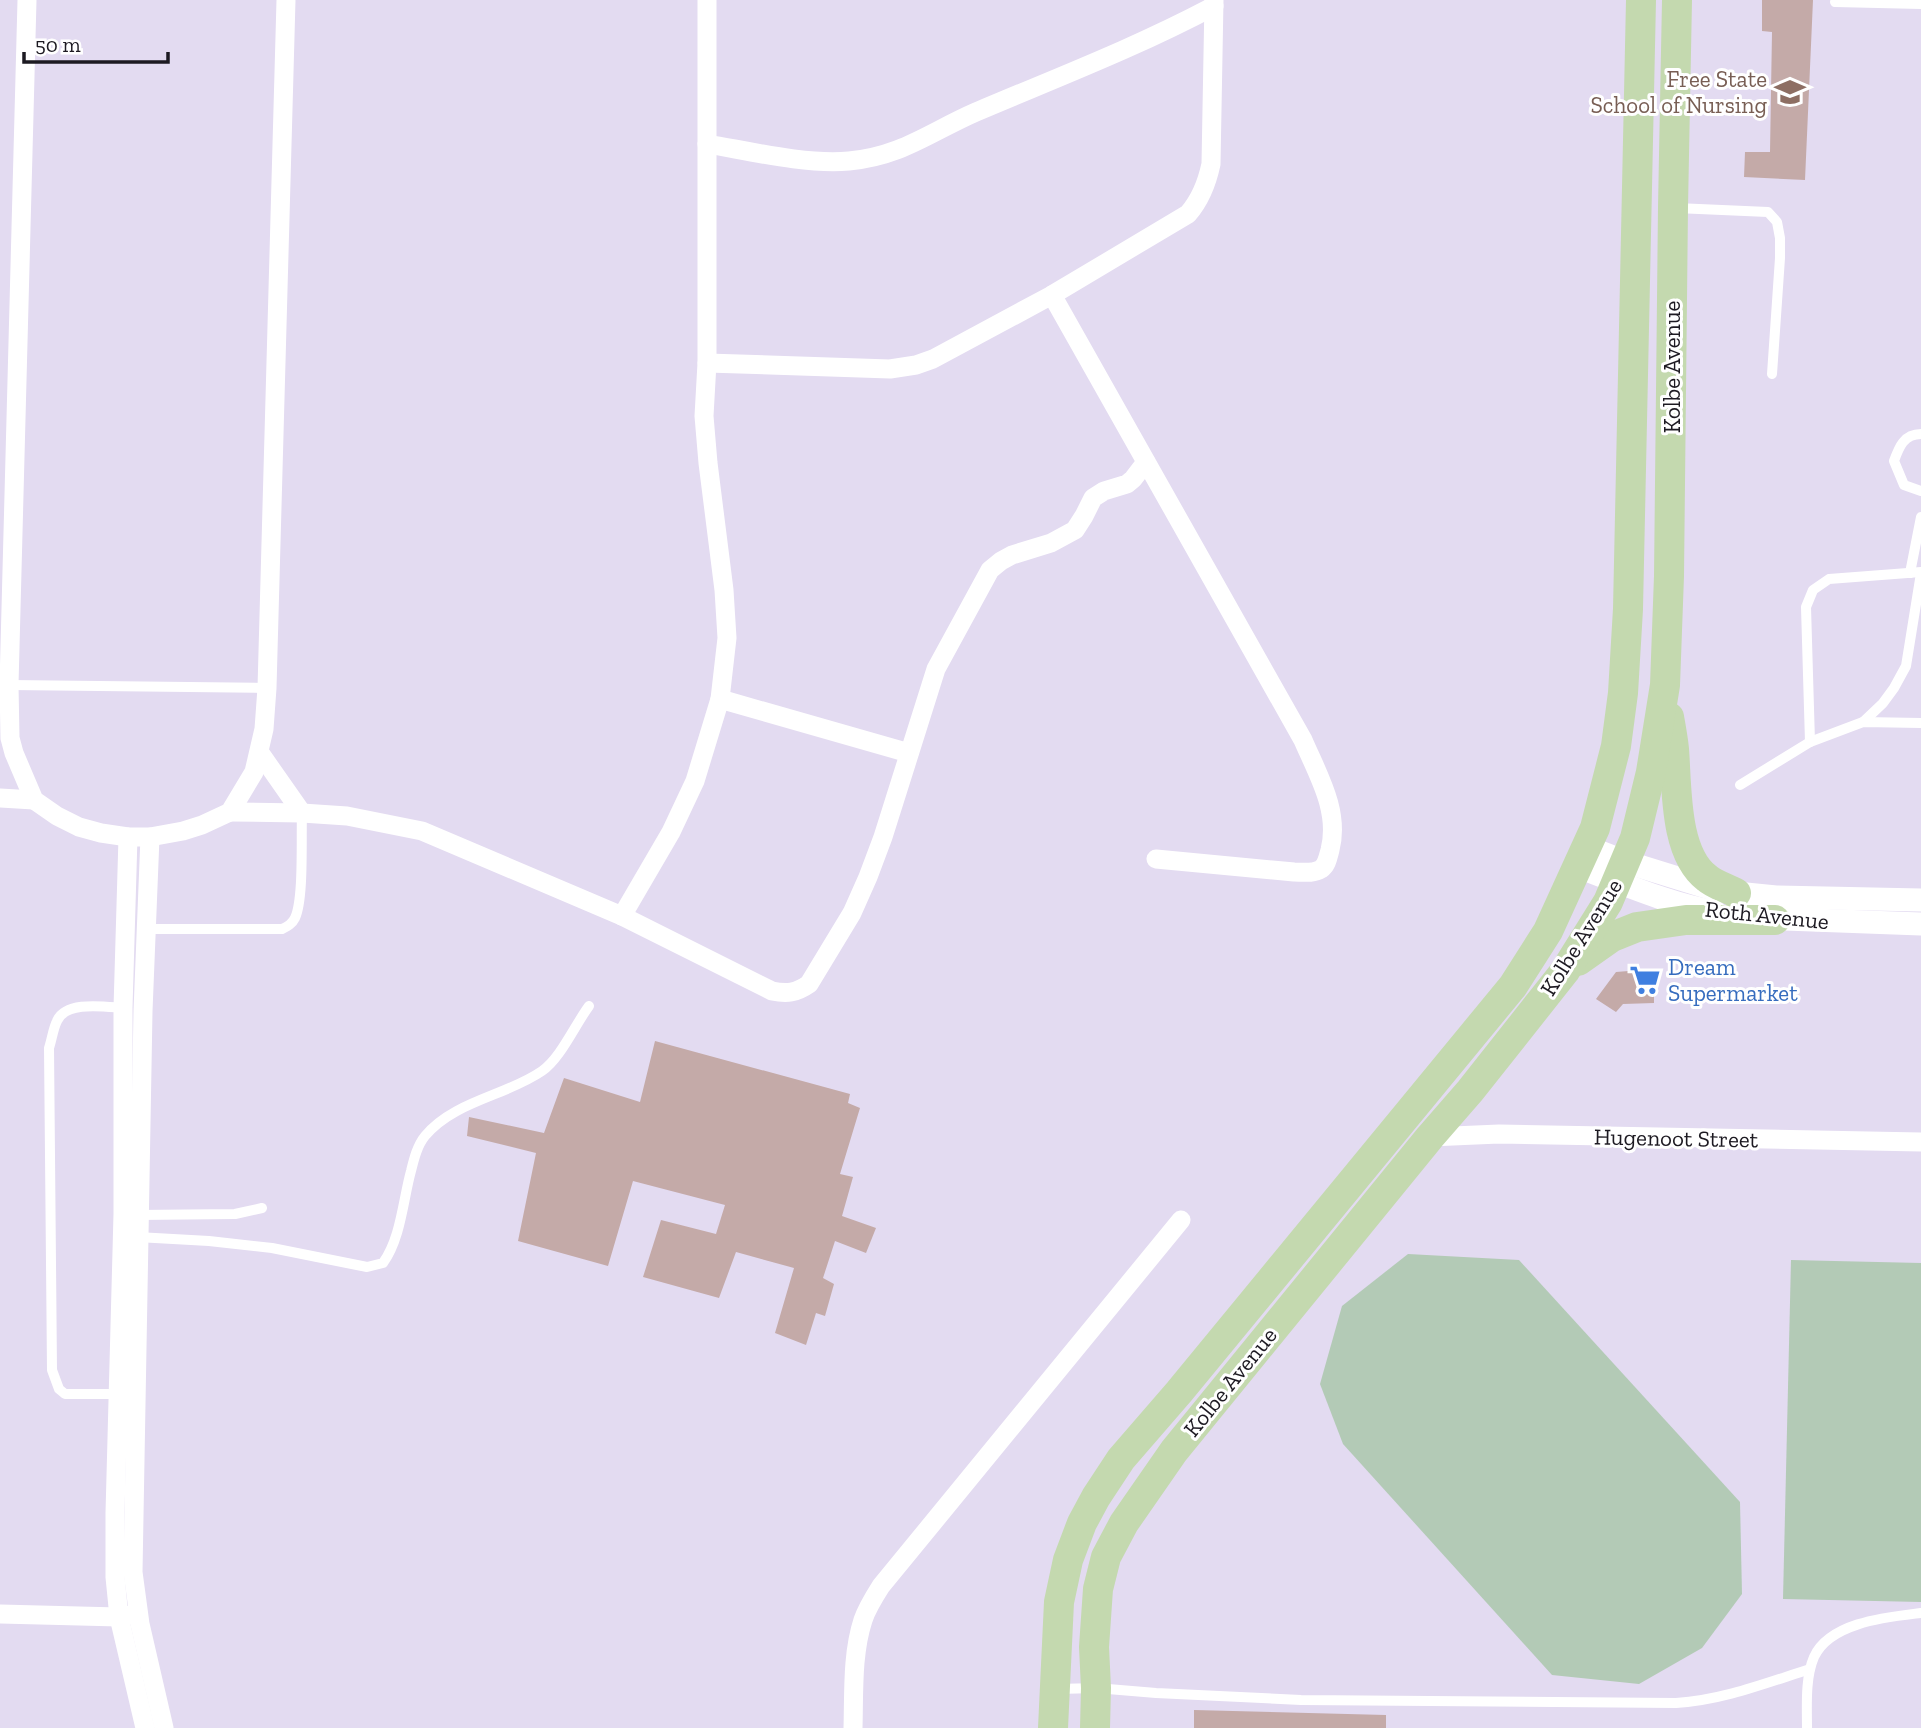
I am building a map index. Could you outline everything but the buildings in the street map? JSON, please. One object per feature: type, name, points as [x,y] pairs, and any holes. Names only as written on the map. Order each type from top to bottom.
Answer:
[{"type":"main road","name":"Kolbe Avenue","points":[[1053,1728],[1059,1602],[1068,1560],[1082,1523],[1097,1497],[1121,1459],[1180,1392],[1514,986],[1548,932],[1595,828],[1613,758],[1623,693],[1629,609],[1641,0]]},
{"type":"main road","name":"Kolbe Avenue","points":[[1095,1728],[1094,1647],[1098,1589],[1106,1557],[1124,1523],[1174,1451],[1430,1137],[1479,1081],[1565,971],[1608,902],[1634,838],[1651,772],[1665,685],[1677,0]]},
{"type":"main road","points":[[1636,206],[1673,207]]},
{"type":"main road","points":[[1665,685],[1674,748],[1677,797],[1687,849],[1707,878],[1736,893]]},
{"type":"main road","points":[[1565,971],[1612,937],[1637,927],[1686,920],[1775,920]]},
{"type":"street","points":[[27,0],[9,685],[5,743],[14,753],[34,800]]},
{"type":"street","points":[[230,813],[254,772],[260,753],[267,688],[286,0]]},
{"type":"street","points":[[622,916],[671,832],[695,781],[720,699],[727,638],[704,416],[707,363],[707,0]]},
{"type":"street","points":[[707,144],[779,157],[823,161],[881,156],[902,149],[973,113],[1163,33],[1214,3]]},
{"type":"street","points":[[707,363],[890,369],[916,365],[933,359],[1052,295],[1188,214],[1196,205],[1208,179],[1210,164],[1214,3]]},
{"type":"street","points":[[1052,295],[1303,740],[1332,808],[1331,846],[1326,864],[1321,870],[1311,872],[1156,859]]},
{"type":"street","points":[[0,798],[34,800],[79,827],[128,837],[150,837],[183,831],[230,813],[347,816],[422,831],[622,916],[772,991],[786,994],[798,992],[809,984],[852,913],[869,877],[936,669],[990,570],[1012,555],[1051,544],[1075,530],[1093,498],[1104,491],[1127,484],[1146,462]]},
{"type":"street","points":[[720,699],[909,753]]},
{"type":"street","points":[[260,753],[302,813]]},
{"type":"street","points":[[128,837],[126,930],[133,1009],[131,1237],[127,1394],[115,1526],[115,1577],[164,1728]]},
{"type":"street","points":[[133,1009],[146,929],[150,837]]},
{"type":"street","name":"Roth Avenue","points":[[1583,857],[1622,871],[1689,906],[1709,911],[1775,920],[1921,924]]},
{"type":"street","name":"Roth Avenue","points":[[1622,871],[1736,893],[1776,897],[1921,900]]},
{"type":"street","name":"Hugenoot Street","points":[[1430,1137],[1499,1134],[1921,1142]]},
{"type":"street","points":[[853,1728],[856,1651],[863,1619],[881,1586],[1181,1220]]},
{"type":"street","points":[[0,1614],[129,1615]]},
{"type":"street","points":[[129,1615],[145,1728]]},
{"type":"lane","points":[[1835,2],[1921,4]]},
{"type":"lane","points":[[1673,207],[1768,212],[1777,222],[1780,258],[1772,374]]},
{"type":"lane","points":[[1921,434],[1901,442],[1894,461],[1904,485],[1921,491]]},
{"type":"lane","points":[[1863,722],[1889,696],[1906,666],[1921,517]]},
{"type":"lane","points":[[1810,742],[1805,607],[1813,590],[1829,579],[1917,573]]},
{"type":"lane","points":[[9,685],[267,688]]},
{"type":"lane","points":[[1740,785],[1810,742],[1863,722],[1921,723]]},
{"type":"lane","points":[[126,930],[282,929],[291,924],[296,917],[299,900],[302,813]]},
{"type":"lane","points":[[131,1237],[272,1248],[367,1267],[383,1263],[396,1237],[414,1158],[423,1138],[434,1126],[471,1103],[527,1081],[545,1069],[589,1006]]},
{"type":"lane","points":[[127,1394],[65,1394],[59,1390],[52,1370],[49,1048],[56,1021],[62,1012],[74,1008],[133,1009]]},
{"type":"lane","points":[[131,1215],[235,1214],[262,1208]]},
{"type":"lane","points":[[1807,1728],[1810,1669],[1815,1656],[1825,1643],[1842,1631],[1887,1617],[1921,1613]]},
{"type":"lane","points":[[1054,1689],[1096,1688],[1301,1700],[1676,1703],[1700,1702],[1720,1697],[1810,1669]]},
{"type":"green space","points":[[1408,1254],[1519,1260],[1740,1502],[1742,1594],[1702,1648],[1639,1684],[1552,1675],[1343,1444],[1320,1384],[1342,1306]]},
{"type":"green space","points":[[1791,1260],[1921,1263],[1921,1602],[1783,1599]]},
{"type":"place","name":"Free State School of Nursing","points":[[1790,92]]},
{"type":"place","name":"Dream Supermarket","points":[[1645,980]]}]
